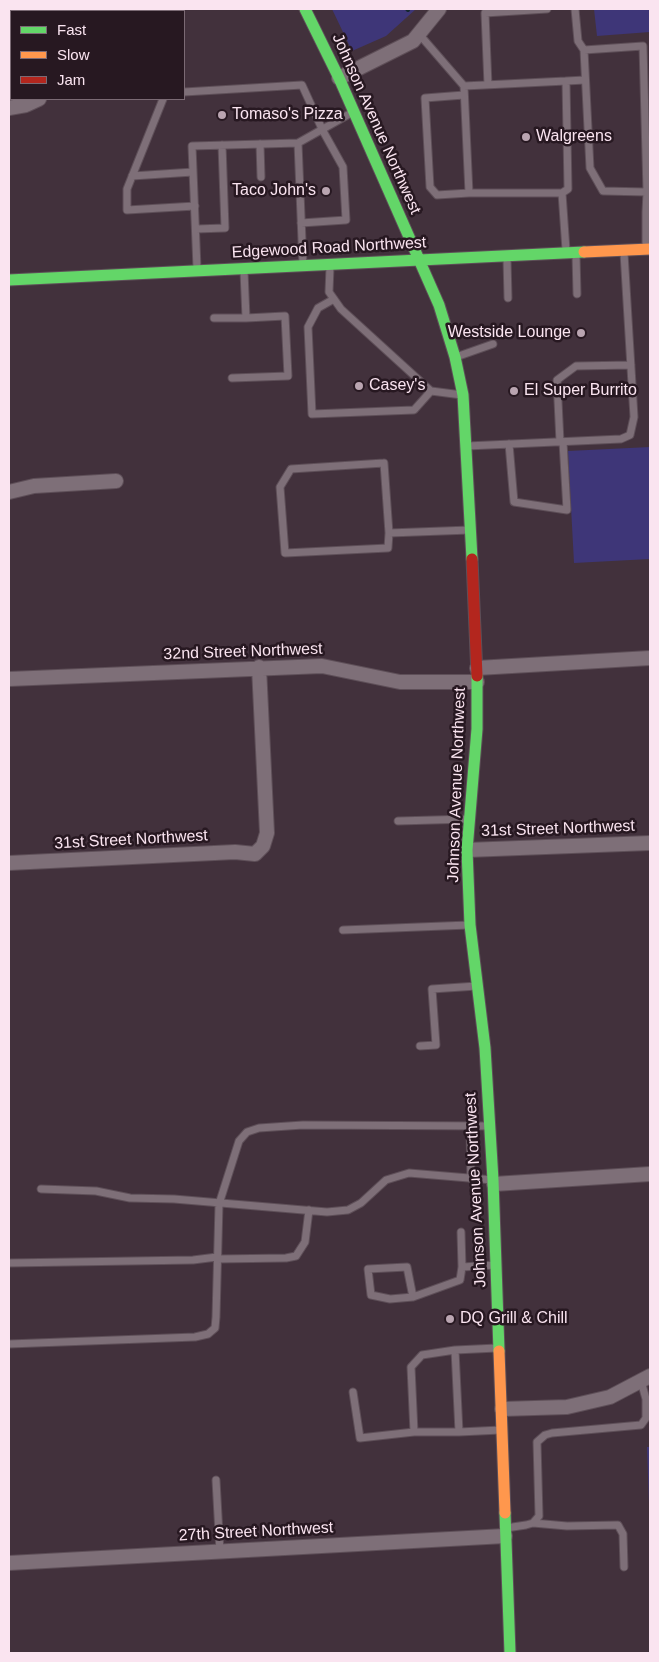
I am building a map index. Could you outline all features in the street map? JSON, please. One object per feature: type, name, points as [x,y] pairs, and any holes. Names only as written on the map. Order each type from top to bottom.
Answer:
[{"type":"street","name":"Johnson Avenue Northwest","points":[[305,9],[339,78],[439,304],[455,357],[463,395],[477,675],[477,729],[467,850],[470,925],[485,1048],[493,1182],[510,1653]]},
{"type":"street","points":[[339,78],[413,42],[439,9]]},
{"type":"street","points":[[9,108],[26,105],[37,100]]},
{"type":"street","name":"Edgewood Road Northwest","points":[[9,280],[648,249]]},
{"type":"street","points":[[9,492],[34,486],[116,481]]},
{"type":"street","name":"32nd Street Northwest","points":[[9,679],[322,666],[400,682],[650,658]]},
{"type":"street","name":"31st Street Northwest","points":[[9,863],[235,852],[255,854],[262,846],[267,833],[259,668]]},
{"type":"street","name":"31st Street Northwest","points":[[467,850],[650,843]]},
{"type":"street","points":[[493,1182],[650,1174]]},
{"type":"street","points":[[502,1409],[567,1407],[610,1397],[646,1379]]},
{"type":"street","name":"27th Street Northwest","points":[[9,1564],[220,1552],[505,1532]]},
{"type":"lane","points":[[488,85],[485,13],[547,9]]},
{"type":"lane","points":[[575,9],[578,41],[584,50],[590,168],[603,191],[647,192]]},
{"type":"lane","points":[[419,34],[464,86],[469,193]]},
{"type":"lane","points":[[584,50],[643,46],[648,249]]},
{"type":"lane","points":[[464,86],[585,80]]},
{"type":"lane","points":[[464,95],[426,98],[430,187],[437,194],[562,193],[568,189],[566,81]]},
{"type":"lane","points":[[185,92],[302,85],[323,131],[343,167],[346,220],[301,222]]},
{"type":"lane","points":[[164,100],[127,189],[127,210],[195,206]]},
{"type":"lane","points":[[198,271],[192,146],[298,143],[323,131],[354,112]]},
{"type":"lane","points":[[298,143],[303,266]]},
{"type":"lane","points":[[260,144],[261,177]]},
{"type":"lane","points":[[196,229],[225,228],[222,145]]},
{"type":"lane","points":[[132,176],[193,172]]},
{"type":"lane","points":[[562,193],[577,294]]},
{"type":"lane","points":[[467,446],[621,439],[630,435],[634,417],[624,250]]},
{"type":"lane","points":[[506,256],[508,298]]},
{"type":"lane","points":[[330,264],[329,292],[341,309],[431,390],[463,395]]},
{"type":"lane","points":[[244,268],[246,318]]},
{"type":"lane","points":[[334,299],[318,308],[308,327],[312,414],[414,410],[431,390]]},
{"type":"lane","points":[[214,318],[285,316],[288,376],[232,378]]},
{"type":"lane","points":[[455,357],[493,344]]},
{"type":"lane","points":[[509,444],[514,502],[567,510],[557,380],[576,366],[631,365]]},
{"type":"lane","points":[[384,463],[389,533],[388,548],[285,553],[280,487],[291,469],[384,463]]},
{"type":"lane","points":[[389,533],[471,530]]},
{"type":"lane","points":[[398,820],[470,819]]},
{"type":"lane","points":[[343,930],[470,925]]},
{"type":"lane","points":[[420,1046],[436,1045],[432,989],[477,986]]},
{"type":"lane","points":[[9,1344],[195,1338],[208,1334],[215,1328],[219,1204],[239,1141],[247,1132],[259,1128],[304,1125],[490,1126]]},
{"type":"lane","points":[[470,1126],[471,1179]]},
{"type":"lane","points":[[41,1189],[96,1191],[130,1198],[174,1199],[327,1212],[348,1210],[361,1202],[386,1180],[409,1173],[493,1182]]},
{"type":"lane","points":[[9,1263],[286,1258],[296,1256],[305,1242],[309,1210]]},
{"type":"lane","points":[[413,1297],[408,1267],[368,1269],[371,1295],[390,1298],[413,1297],[460,1280],[462,1267],[461,1232]]},
{"type":"lane","points":[[462,1267],[497,1265]]},
{"type":"lane","points":[[414,1432],[411,1367],[422,1355],[455,1350],[500,1348]]},
{"type":"lane","points":[[455,1350],[459,1432]]},
{"type":"lane","points":[[533,1523],[540,1511],[537,1442],[545,1435],[552,1433],[641,1425],[646,1418],[646,1379]]},
{"type":"lane","points":[[353,1392],[360,1438],[414,1432],[503,1430]]},
{"type":"lane","points":[[216,1480],[220,1552]]},
{"type":"lane","points":[[505,1532],[533,1523],[567,1526],[618,1525],[623,1534],[624,1567]]},
{"type":"shaded area","points":[[332,9],[416,9],[386,36],[352,51]]},
{"type":"shaded area","points":[[594,9],[650,9],[650,32],[597,36]]},
{"type":"shaded area","points":[[650,447],[650,559],[574,563],[568,451]]},
{"type":"shaded area","points":[[647,1447],[650,1447],[650,1532]]},
{"type":"traffic: fast","points":[[305,9],[339,78],[439,305],[455,357],[463,395],[472,559]]},
{"type":"traffic: fast","points":[[9,280],[584,252]]},
{"type":"traffic: fast","points":[[477,676],[477,729],[467,850],[470,925],[485,1048],[493,1180],[499,1351]]},
{"type":"traffic: fast","points":[[505,1513],[510,1653]]},
{"type":"traffic: slow","points":[[584,252],[650,249]]},
{"type":"traffic: slow","points":[[499,1351],[505,1513]]},
{"type":"traffic: jam","points":[[472,559],[477,676]]},
{"type":"place","name":"Tomaso's Pizza","points":[[222,115]]},
{"type":"place","name":"Walgreens","points":[[526,137]]},
{"type":"place","name":"Taco John's","points":[[326,191]]},
{"type":"place","name":"Westside Lounge","points":[[581,333]]},
{"type":"place","name":"Casey's","points":[[359,386]]},
{"type":"place","name":"El Super Burrito","points":[[514,391]]},
{"type":"place","name":"DQ Grill & Chill","points":[[450,1319]]}]
